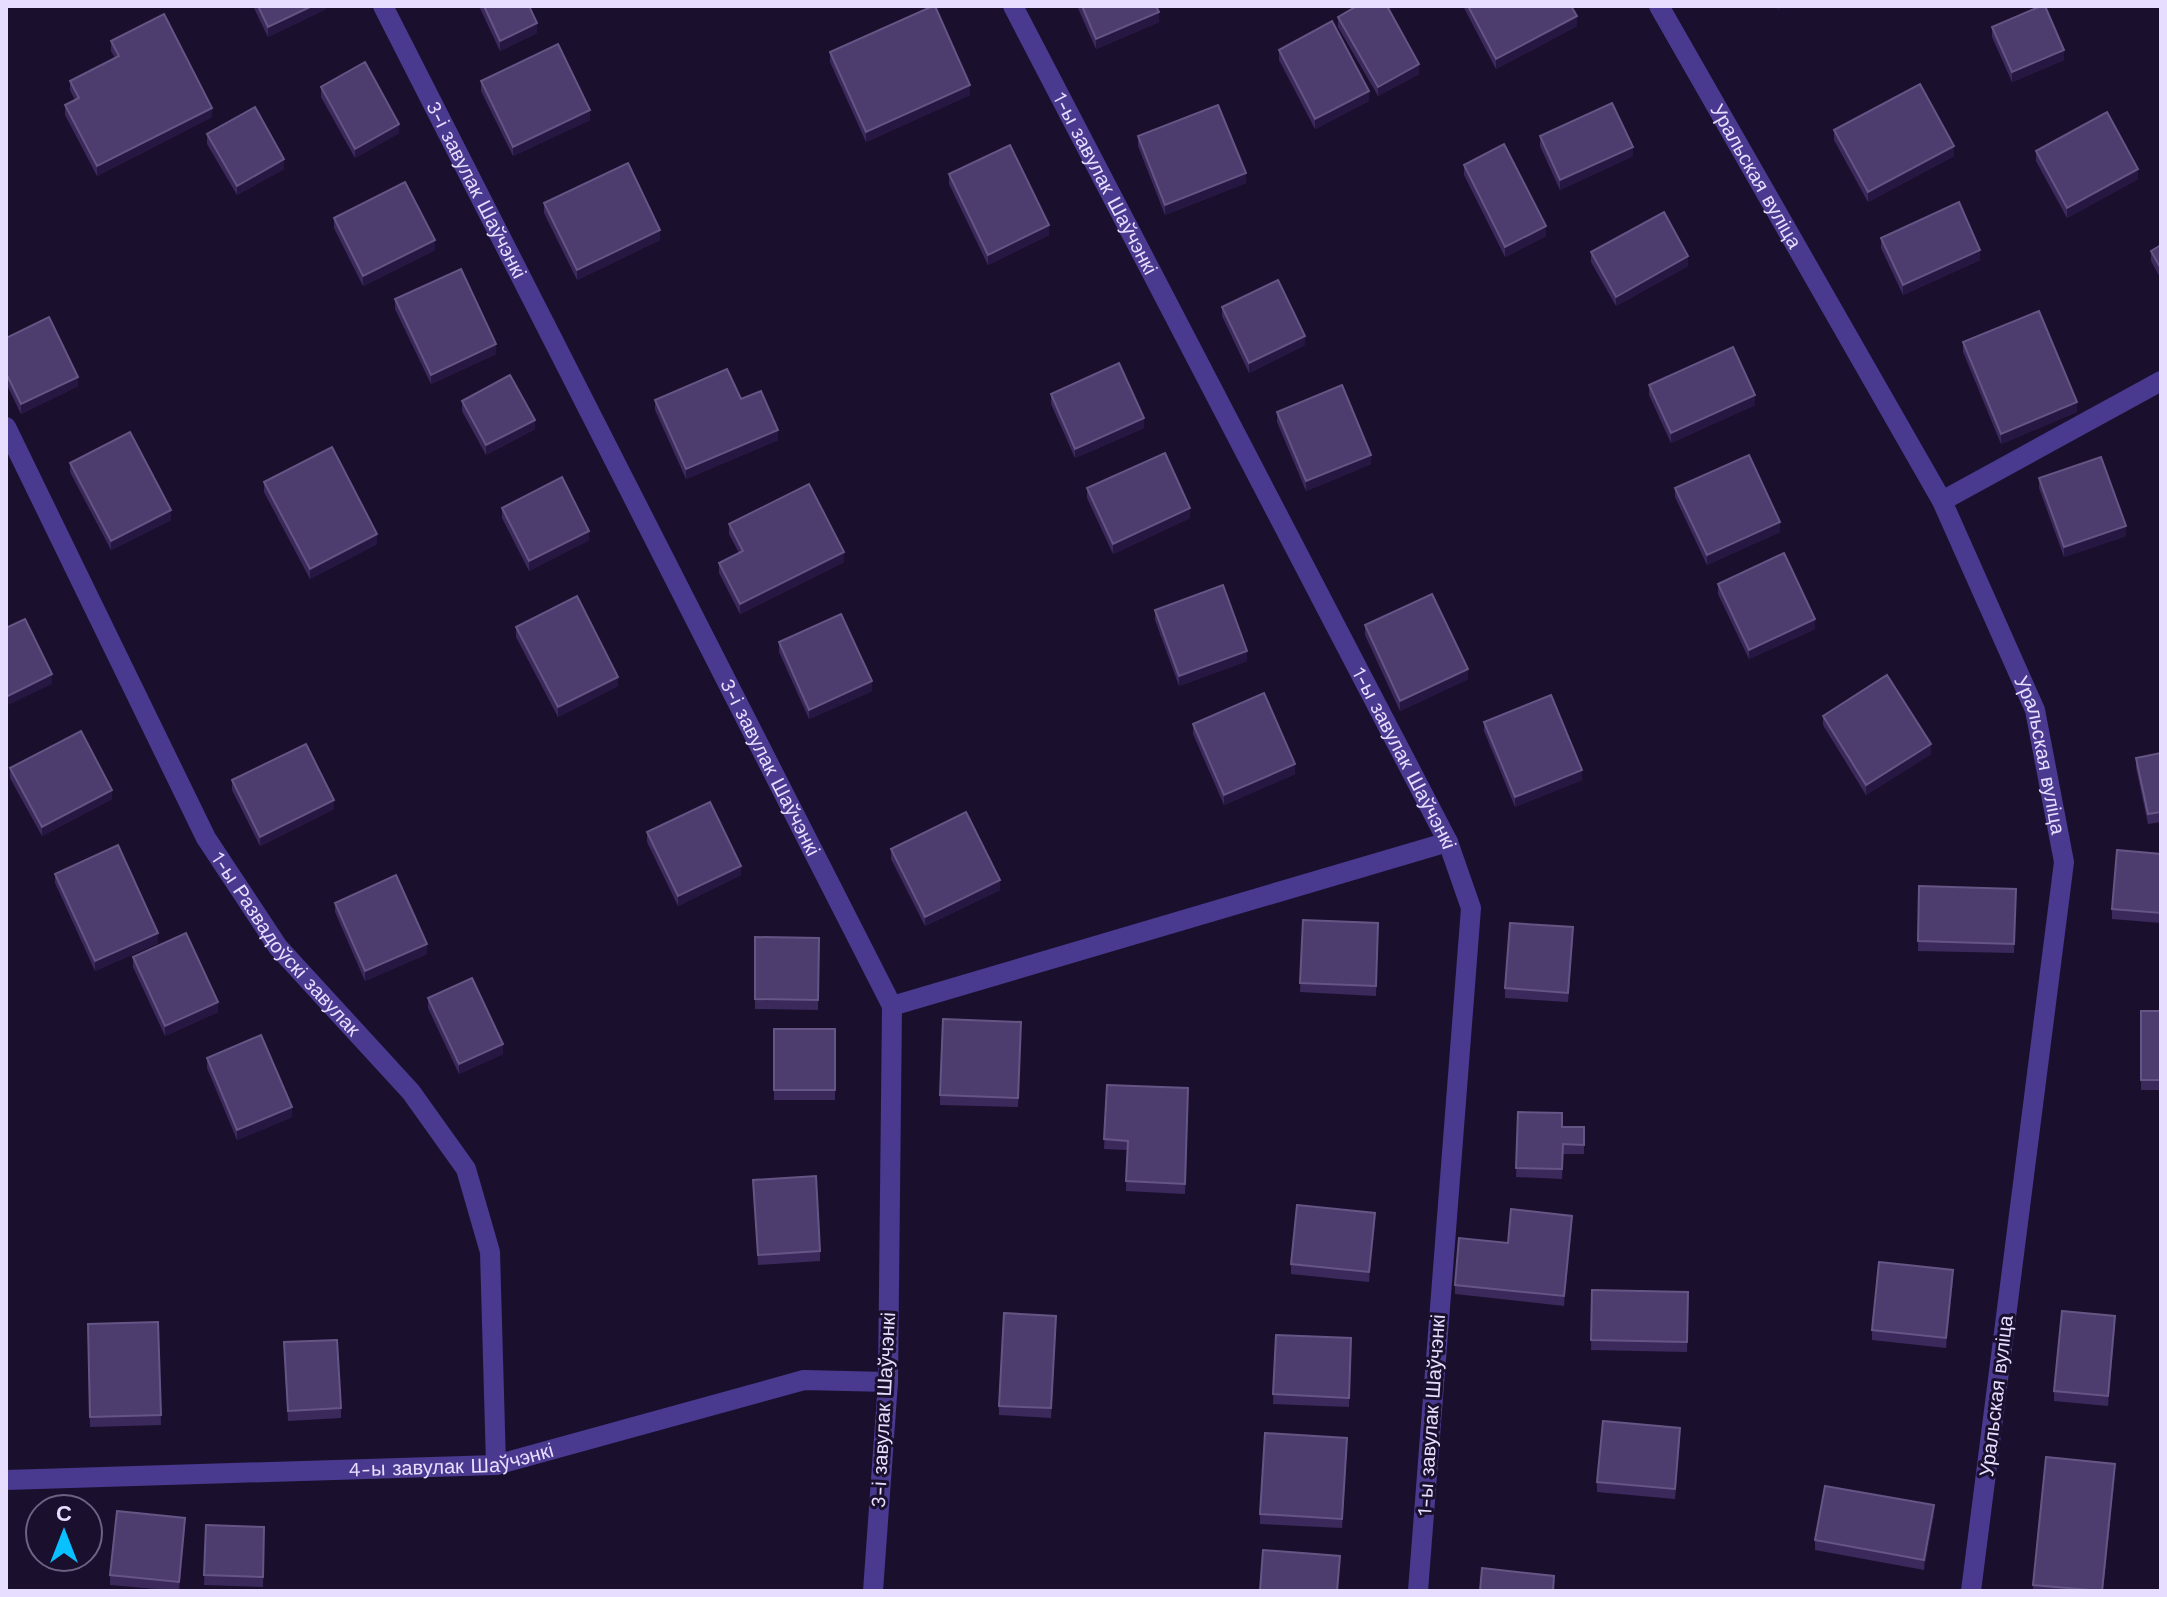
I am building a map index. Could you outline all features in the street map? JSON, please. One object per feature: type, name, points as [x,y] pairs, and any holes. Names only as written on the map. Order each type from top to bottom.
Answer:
[{"type":"street","name":"3-і завулак Шаўчэнкі","points":[[383,6],[892,1006],[888,1382],[873,1591]]},
{"type":"street","name":"1-ы завулак Шаўчэнкі","points":[[1013,6],[1448,842],[1471,908],[1418,1591]]},
{"type":"street","name":"Уральская вуліца","points":[[1659,6],[1942,501],[2035,710],[2064,862],[1971,1591]]},
{"type":"street","points":[[1942,501],[2161,381]]},
{"type":"street","name":"1-ы Развадоўскі завулак","points":[[6,427],[206,838],[278,947],[411,1092],[466,1169],[490,1252],[496,1465]]},
{"type":"street","points":[[892,1006],[1448,842]]},
{"type":"street","name":"4-ы завулак Шаўчэнкі","points":[[6,1480],[496,1465],[804,1380],[888,1382]]},
{"type":"building","points":[[258,6],[312,6],[268,27]]},
{"type":"building","points":[[484,6],[529,6],[537,23],[500,41]]},
{"type":"building","points":[[933,6],[970,85],[866,132],[830,52]]},
{"type":"building","points":[[1082,6],[1156,6],[1159,12],[1096,39]]},
{"type":"building","points":[[1357,6],[1387,6],[1419,64],[1378,87],[1338,17]]},
{"type":"building","points":[[1468,6],[1571,6],[1577,16],[1496,59]]},
{"type":"building","points":[[2045,6],[2064,50],[2012,72],[1992,27]]},
{"type":"building","points":[[164,14],[212,108],[97,166],[65,105],[79,98],[70,81],[119,56],[111,41]]},
{"type":"building","points":[[1332,21],[1369,91],[1315,119],[1279,50]]},
{"type":"building","points":[[558,44],[590,110],[513,147],[481,81]]},
{"type":"building","points":[[365,62],[399,124],[355,149],[321,87]]},
{"type":"building","points":[[1920,84],[1954,146],[1868,192],[1834,130]]},
{"type":"building","points":[[1612,103],[1633,147],[1560,180],[1540,136]]},
{"type":"building","points":[[1218,105],[1246,173],[1165,205],[1138,136]]},
{"type":"building","points":[[255,107],[284,159],[237,186],[207,134]]},
{"type":"building","points":[[2107,112],[2138,169],[2067,208],[2036,151]]},
{"type":"building","points":[[1504,144],[1546,226],[1505,247],[1464,165]]},
{"type":"building","points":[[1010,145],[1049,225],[988,255],[949,174]]},
{"type":"building","points":[[628,163],[660,230],[577,270],[544,203]]},
{"type":"building","points":[[405,182],[435,240],[363,276],[334,218]]},
{"type":"building","points":[[1959,202],[1980,250],[1903,285],[1881,238]]},
{"type":"building","points":[[1664,212],[1688,256],[1616,297],[1591,252]]},
{"type":"building","points":[[2161,245],[2161,269],[2151,251]]},
{"type":"building","points":[[461,269],[496,344],[431,375],[395,299]]},
{"type":"building","points":[[1278,280],[1305,336],[1249,363],[1222,307]]},
{"type":"building","points":[[2039,311],[2077,402],[2001,434],[1963,342]]},
{"type":"building","points":[[49,317],[78,377],[21,404],[6,373],[6,338]]},
{"type":"building","points":[[1733,347],[1755,395],[1671,433],[1649,385]]},
{"type":"building","points":[[1119,363],[1144,418],[1075,449],[1051,394]]},
{"type":"building","points":[[727,369],[741,399],[761,391],[778,430],[686,469],[655,400]]},
{"type":"building","points":[[510,375],[535,420],[486,445],[462,401]]},
{"type":"building","points":[[1342,385],[1371,455],[1306,481],[1277,412]]},
{"type":"building","points":[[130,432],[171,510],[111,541],[70,463]]},
{"type":"building","points":[[332,447],[377,534],[310,569],[264,482]]},
{"type":"building","points":[[1165,453],[1190,508],[1113,544],[1087,488]]},
{"type":"building","points":[[1749,455],[1780,522],[1707,555],[1675,488]]},
{"type":"building","points":[[2101,457],[2126,526],[2064,547],[2039,478]]},
{"type":"building","points":[[562,477],[589,531],[529,561],[502,508]]},
{"type":"building","points":[[809,484],[844,552],[740,604],[719,563],[743,551],[729,524]]},
{"type":"building","points":[[1784,553],[1815,619],[1749,650],[1718,584]]},
{"type":"building","points":[[1223,585],[1247,651],[1179,676],[1155,610]]},
{"type":"building","points":[[1432,594],[1468,669],[1400,701],[1365,625]]},
{"type":"building","points":[[577,596],[618,677],[558,707],[516,627]]},
{"type":"building","points":[[841,614],[872,681],[809,710],[779,642]]},
{"type":"building","points":[[25,619],[52,674],[6,697],[6,628]]},
{"type":"building","points":[[1887,675],[1931,744],[1866,785],[1823,716]]},
{"type":"building","points":[[1264,693],[1295,764],[1224,795],[1193,724]]},
{"type":"building","points":[[1551,695],[1582,770],[1515,797],[1484,722]]},
{"type":"building","points":[[81,731],[112,790],[42,827],[10,768]]},
{"type":"building","points":[[306,744],[334,800],[260,837],[232,780]]},
{"type":"building","points":[[2161,753],[2161,812],[2148,814],[2136,758]]},
{"type":"building","points":[[710,802],[741,866],[678,896],[647,832]]},
{"type":"building","points":[[966,812],[1000,880],[925,917],[891,849]]},
{"type":"building","points":[[118,845],[158,933],[95,961],[55,874]]},
{"type":"building","points":[[2117,850],[2161,854],[2161,913],[2112,909]]},
{"type":"building","points":[[396,875],[427,944],[365,971],[335,903]]},
{"type":"building","points":[[1919,886],[2016,889],[2014,944],[1918,941]]},
{"type":"building","points":[[1303,920],[1378,923],[1376,986],[1300,983]]},
{"type":"building","points":[[1510,923],[1573,927],[1568,993],[1505,988]]},
{"type":"building","points":[[186,933],[218,1002],[165,1026],[133,957]]},
{"type":"building","points":[[755,937],[819,938],[818,1000],[755,999]]},
{"type":"building","points":[[472,978],[503,1044],[459,1064],[428,998]]},
{"type":"building","points":[[2141,1011],[2161,1011],[2161,1080],[2141,1080]]},
{"type":"building","points":[[943,1019],[1021,1022],[1018,1098],[940,1095]]},
{"type":"building","points":[[774,1029],[835,1029],[835,1090],[774,1090]]},
{"type":"building","points":[[261,1035],[292,1107],[237,1130],[207,1058]]},
{"type":"building","points":[[1107,1085],[1188,1088],[1185,1184],[1126,1181],[1128,1141],[1104,1139]]},
{"type":"building","points":[[1518,1112],[1562,1113],[1562,1127],[1584,1127],[1584,1145],[1563,1144],[1562,1169],[1516,1168]]},
{"type":"building","points":[[816,1176],[820,1251],[758,1255],[753,1180]]},
{"type":"building","points":[[1297,1205],[1375,1213],[1369,1272],[1291,1264]]},
{"type":"building","points":[[1511,1209],[1572,1216],[1564,1296],[1455,1285],[1459,1238],[1508,1243]]},
{"type":"building","points":[[1879,1262],[1953,1270],[1946,1338],[1872,1330]]},
{"type":"building","points":[[1592,1290],[1688,1292],[1687,1342],[1591,1340]]},
{"type":"building","points":[[2062,1311],[2115,1316],[2108,1396],[2054,1391]]},
{"type":"building","points":[[1004,1313],[1056,1316],[1051,1408],[999,1406]]},
{"type":"building","points":[[158,1322],[161,1415],[90,1417],[88,1324]]},
{"type":"building","points":[[1276,1335],[1351,1338],[1349,1398],[1273,1394]]},
{"type":"building","points":[[337,1340],[341,1408],[288,1411],[284,1342]]},
{"type":"building","points":[[1603,1421],[1680,1428],[1675,1489],[1597,1482]]},
{"type":"building","points":[[1265,1433],[1347,1438],[1342,1519],[1260,1514]]},
{"type":"building","points":[[2046,1457],[2115,1464],[2102,1591],[2033,1585]]},
{"type":"building","points":[[1825,1486],[1934,1505],[1924,1560],[1815,1540]]},
{"type":"building","points":[[117,1511],[185,1518],[179,1582],[110,1575]]},
{"type":"building","points":[[206,1525],[264,1527],[263,1577],[204,1575]]},
{"type":"building","points":[[1263,1550],[1340,1556],[1337,1591],[1260,1591]]},
{"type":"building","points":[[1482,1568],[1554,1576],[1553,1591],[1480,1591]]}]
